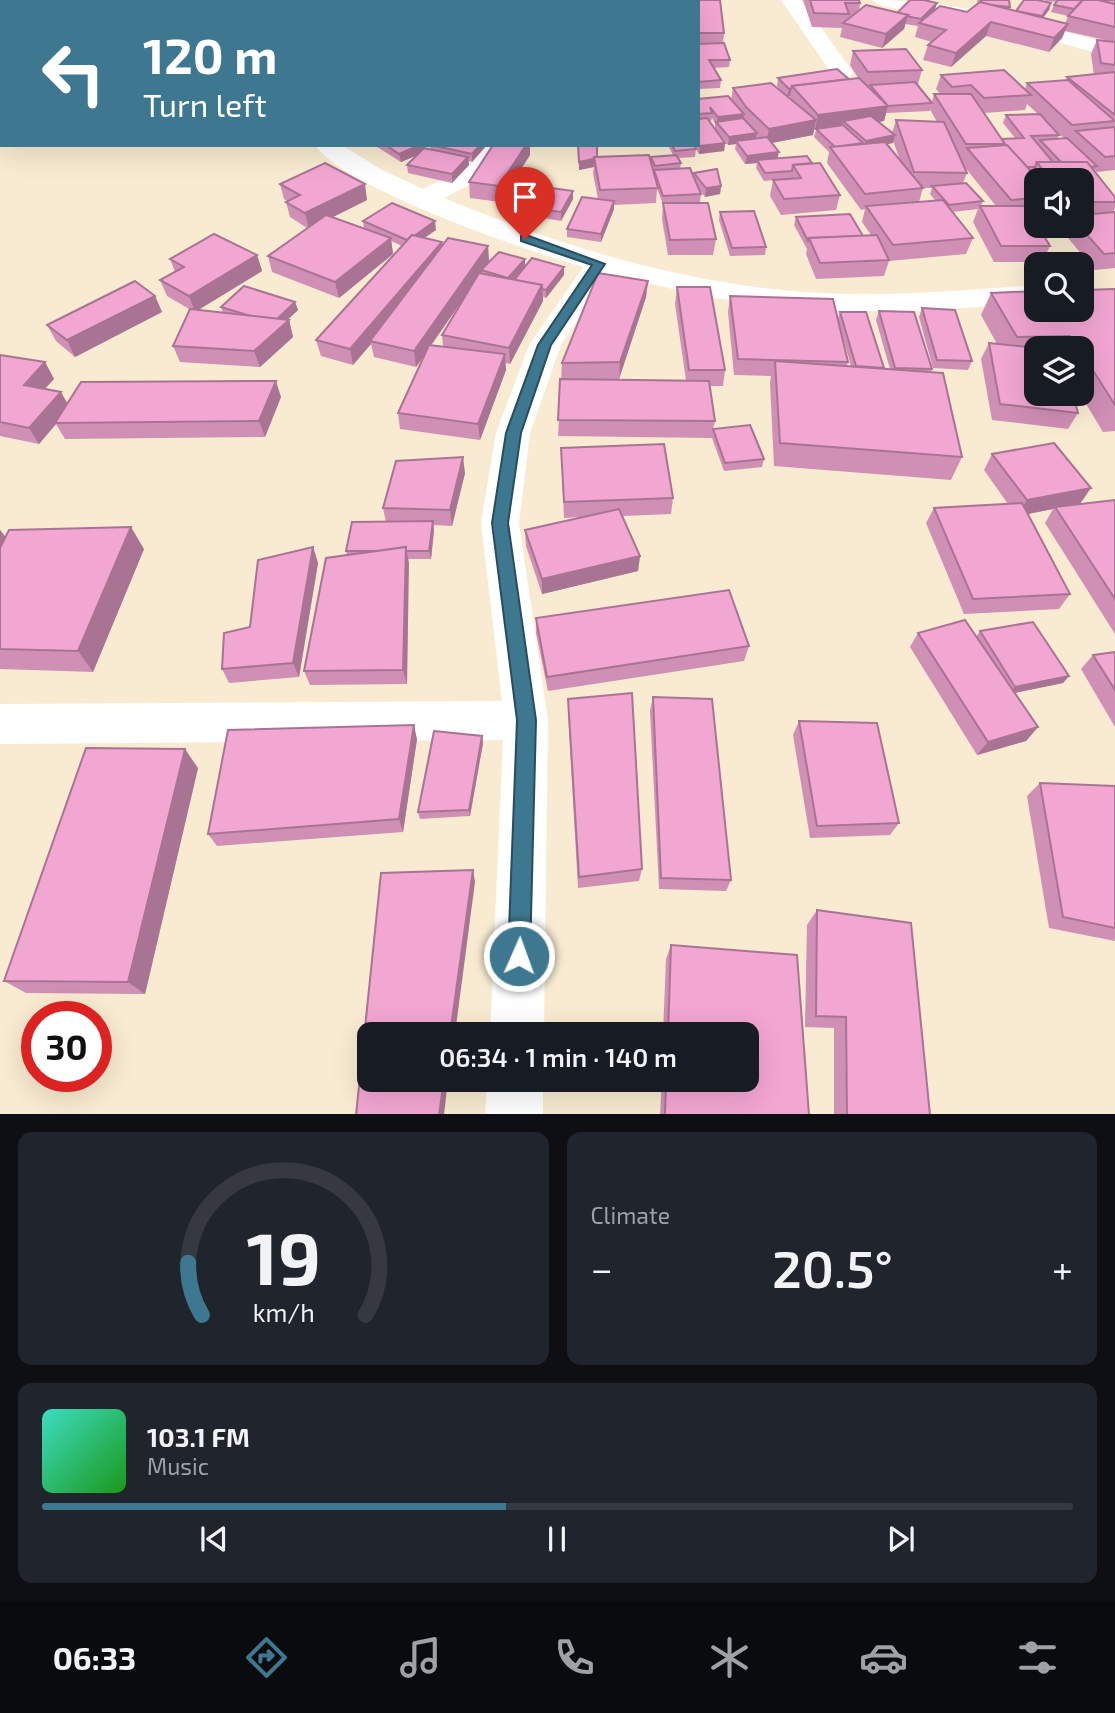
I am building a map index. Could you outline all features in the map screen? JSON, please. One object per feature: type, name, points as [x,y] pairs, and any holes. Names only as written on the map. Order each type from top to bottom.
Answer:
[{"type":"street","points":[[791,0],[842,72]]},
{"type":"street","points":[[882,0],[982,15],[1115,52]]},
{"type":"street","points":[[331,147],[423,199],[500,230],[599,264],[709,288],[792,300],[865,304],[1024,296]]},
{"type":"street","points":[[423,199],[460,180],[496,147]]},
{"type":"street","points":[[517,1022],[526,720],[500,523],[513,433],[545,345],[599,264]]},
{"type":"street","points":[[0,724],[526,720]]},
{"type":"street","points":[[514,1114],[515,1092]]},
{"type":"building","points":[[700,0],[720,0],[724,33],[700,33]]},
{"type":"building","points":[[810,0],[859,0],[860,3],[845,3],[849,14],[814,13]]},
{"type":"building","points":[[910,0],[937,3],[921,19],[897,13]]},
{"type":"building","points":[[981,0],[1009,0],[1010,7],[981,3]]},
{"type":"building","points":[[1024,0],[1051,3],[1042,16],[1016,11]]},
{"type":"building","points":[[1058,0],[1082,1],[1074,9],[1054,5]]},
{"type":"building","points":[[1083,0],[1115,4],[1115,27],[1068,16]]},
{"type":"building","points":[[1099,0],[1115,0],[1115,4]]},
{"type":"building","points":[[980,2],[1068,24],[1054,38],[991,22],[956,53],[928,45],[946,30],[919,23],[940,6],[967,12]]},
{"type":"building","points":[[866,5],[908,15],[886,34],[843,23]]},
{"type":"building","points":[[1097,40],[1115,42],[1115,65],[1101,63]]},
{"type":"building","points":[[724,43],[730,60],[709,60],[721,80],[700,82],[700,44]]},
{"type":"building","points":[[906,49],[922,70],[868,72],[853,51]]},
{"type":"building","points":[[837,69],[849,79],[792,86],[789,89],[778,78]]},
{"type":"building","points":[[1004,70],[1031,95],[984,98],[971,85],[952,87],[941,75]]},
{"type":"building","points":[[1115,72],[1115,115],[1067,77]]},
{"type":"building","points":[[859,78],[888,106],[818,115],[792,86]]},
{"type":"building","points":[[1068,80],[1115,121],[1072,125],[1027,83]]},
{"type":"building","points":[[915,82],[932,103],[888,106],[870,85]]},
{"type":"building","points":[[771,83],[816,120],[769,129],[746,107],[733,88]]},
{"type":"building","points":[[934,94],[971,94],[1005,144],[966,144]]},
{"type":"building","points":[[728,96],[744,114],[718,117],[710,107],[712,113],[700,114],[700,99]]},
{"type":"building","points":[[1040,114],[1059,135],[1031,136],[1053,162],[1037,162],[1035,167],[1027,167],[1002,139],[1024,138],[1006,115]]},
{"type":"building","points":[[871,116],[895,135],[866,141],[843,121]]},
{"type":"building","points":[[707,118],[725,143],[700,146],[700,119]]},
{"type":"building","points":[[743,118],[757,133],[729,137],[716,122]]},
{"type":"building","points":[[896,120],[944,122],[967,173],[914,172]]},
{"type":"building","points":[[843,125],[863,143],[835,147],[816,129]]},
{"type":"building","points":[[1115,127],[1115,156],[1105,157],[1076,131]]},
{"type":"building","points":[[767,137],[779,152],[747,156],[736,141]]},
{"type":"building","points":[[1067,138],[1097,166],[1091,167],[1087,162],[1061,162],[1040,140]]},
{"type":"building","points":[[885,142],[923,188],[865,194],[830,147]]},
{"type":"building","points":[[1007,145],[1028,168],[1024,168],[1024,199],[1011,200],[967,148]]},
{"type":"building","points":[[389,147],[415,147],[399,154]]},
{"type":"building","points":[[440,147],[478,147],[472,154]]},
{"type":"building","points":[[492,147],[525,147],[499,186],[469,182]]},
{"type":"building","points":[[578,147],[597,147],[597,157],[579,162]]},
{"type":"building","points":[[673,147],[696,149],[675,151]]},
{"type":"building","points":[[424,148],[468,157],[452,174],[407,165]]},
{"type":"building","points":[[649,155],[658,188],[600,190],[594,157]]},
{"type":"building","points":[[676,155],[681,163],[655,166],[651,157]]},
{"type":"building","points":[[807,156],[812,163],[793,165],[792,171],[765,173],[757,160]]},
{"type":"building","points":[[1037,162],[1087,162],[1092,168],[1041,168]]},
{"type":"building","points":[[325,163],[365,184],[305,213],[286,202],[300,195],[280,184]]},
{"type":"building","points":[[820,163],[840,195],[784,199],[773,180],[801,178],[793,165]]},
{"type":"building","points":[[690,168],[701,194],[663,196],[654,170]]},
{"type":"building","points":[[717,169],[721,186],[706,188],[694,173]]},
{"type":"building","points":[[1094,171],[1115,197],[1115,202],[1094,202]]},
{"type":"building","points":[[966,183],[983,201],[949,205],[932,186]]},
{"type":"building","points":[[544,187],[573,191],[561,212],[531,208]]},
{"type":"building","points":[[582,197],[614,201],[601,234],[567,229]]},
{"type":"building","points":[[943,200],[973,238],[893,245],[866,206]]},
{"type":"building","points":[[392,203],[435,221],[407,240],[363,221]]},
{"type":"building","points":[[663,203],[708,203],[716,239],[670,240]]},
{"type":"building","points":[[980,206],[1024,206],[1024,238],[1045,238],[1050,246],[1001,246]]},
{"type":"building","points":[[754,211],[766,247],[732,248],[720,212]]},
{"type":"building","points":[[1115,212],[1115,253],[1104,254],[1090,238],[1094,238],[1094,214]]},
{"type":"building","points":[[850,214],[863,236],[809,238],[808,241],[796,217]]},
{"type":"building","points":[[326,215],[391,238],[335,282],[268,256]]},
{"type":"building","points":[[214,234],[257,255],[189,296],[160,280],[184,267],[170,259]]},
{"type":"building","points":[[412,235],[442,242],[350,349],[316,340]]},
{"type":"building","points":[[877,235],[889,260],[820,263],[809,238]]},
{"type":"building","points":[[448,238],[488,246],[414,351],[370,341]]},
{"type":"building","points":[[499,252],[525,259],[508,278],[481,270]]},
{"type":"building","points":[[532,258],[564,267],[546,290],[542,289],[542,285],[514,280]]},
{"type":"building","points":[[479,273],[542,285],[509,348],[442,335]]},
{"type":"building","points":[[598,273],[648,281],[620,362],[562,363]]},
{"type":"building","points":[[135,281],[155,296],[67,340],[47,325]]},
{"type":"building","points":[[244,286],[295,302],[277,319],[254,317],[221,307]]},
{"type":"building","points":[[677,287],[710,287],[725,370],[689,370]]},
{"type":"building","points":[[1115,289],[1115,405],[1094,372],[1094,336],[1017,337],[991,293],[1024,292],[1024,322],[1094,322],[1094,290]]},
{"type":"building","points":[[730,296],[833,299],[848,362],[738,359]]},
{"type":"building","points":[[922,308],[955,310],[972,361],[937,360]]},
{"type":"building","points":[[190,309],[289,320],[254,351],[173,346]]},
{"type":"building","points":[[879,311],[914,312],[932,369],[895,368]]},
{"type":"building","points":[[840,312],[866,312],[884,368],[856,366]]},
{"type":"building","points":[[989,343],[1024,346],[1024,406],[1076,406],[1078,413],[1000,404]]},
{"type":"building","points":[[429,345],[505,354],[478,424],[398,413]]},
{"type":"building","points":[[0,355],[45,362],[24,385],[61,392],[29,428],[0,422]]},
{"type":"building","points":[[775,361],[943,373],[962,457],[780,443]]},
{"type":"building","points":[[560,379],[709,381],[715,421],[558,420]]},
{"type":"building","points":[[276,381],[259,421],[55,423],[81,382]]},
{"type":"building","points":[[750,425],[764,459],[725,463],[713,429]]},
{"type":"building","points":[[1054,443],[1091,488],[1027,500],[992,454]]},
{"type":"building","points":[[664,444],[673,498],[564,502],[561,448]]},
{"type":"building","points":[[463,457],[450,510],[383,508],[396,461]]},
{"type":"building","points":[[1115,500],[1115,599],[1055,507]]},
{"type":"building","points":[[1022,503],[1070,594],[973,599],[934,508]]},
{"type":"building","points":[[619,509],[640,556],[542,579],[525,530]]},
{"type":"building","points":[[433,521],[429,551],[406,551],[406,547],[379,551],[346,551],[352,522]]},
{"type":"building","points":[[131,527],[78,651],[0,649],[0,548],[9,530]]},
{"type":"building","points":[[313,547],[293,663],[222,669],[224,633],[250,627],[258,560]]},
{"type":"building","points":[[406,547],[403,670],[304,671],[326,558]]},
{"type":"building","points":[[729,590],[749,646],[547,677],[536,618]]},
{"type":"building","points":[[965,620],[1038,727],[988,742],[918,633]]},
{"type":"building","points":[[1033,622],[1069,676],[1015,687],[980,631]]},
{"type":"building","points":[[1115,652],[1115,690],[1093,655]]},
{"type":"building","points":[[632,693],[642,869],[579,877],[568,699]]},
{"type":"building","points":[[653,697],[712,699],[731,880],[661,878]]},
{"type":"building","points":[[799,721],[877,723],[899,823],[817,826]]},
{"type":"building","points":[[414,725],[399,819],[208,834],[228,730]]},
{"type":"building","points":[[434,731],[482,736],[469,810],[418,812]]},
{"type":"building","points":[[86,748],[185,749],[128,982],[4,981]]},
{"type":"building","points":[[1040,783],[1115,786],[1115,928],[1063,917]]},
{"type":"building","points":[[473,870],[452,1022],[366,1022],[381,873]]},
{"type":"building","points":[[817,910],[911,923],[930,1114],[847,1114],[846,1017],[816,1016]]},
{"type":"building","points":[[671,945],[797,955],[809,1114],[665,1114],[666,1092],[759,1092],[759,1022],[668,1022]]},
{"type":"building","points":[[358,1092],[442,1092],[439,1114],[356,1114]]},
{"type":"route","points":[[519,956],[526,720],[500,523],[513,433],[545,345],[599,264],[525,239]]}]
